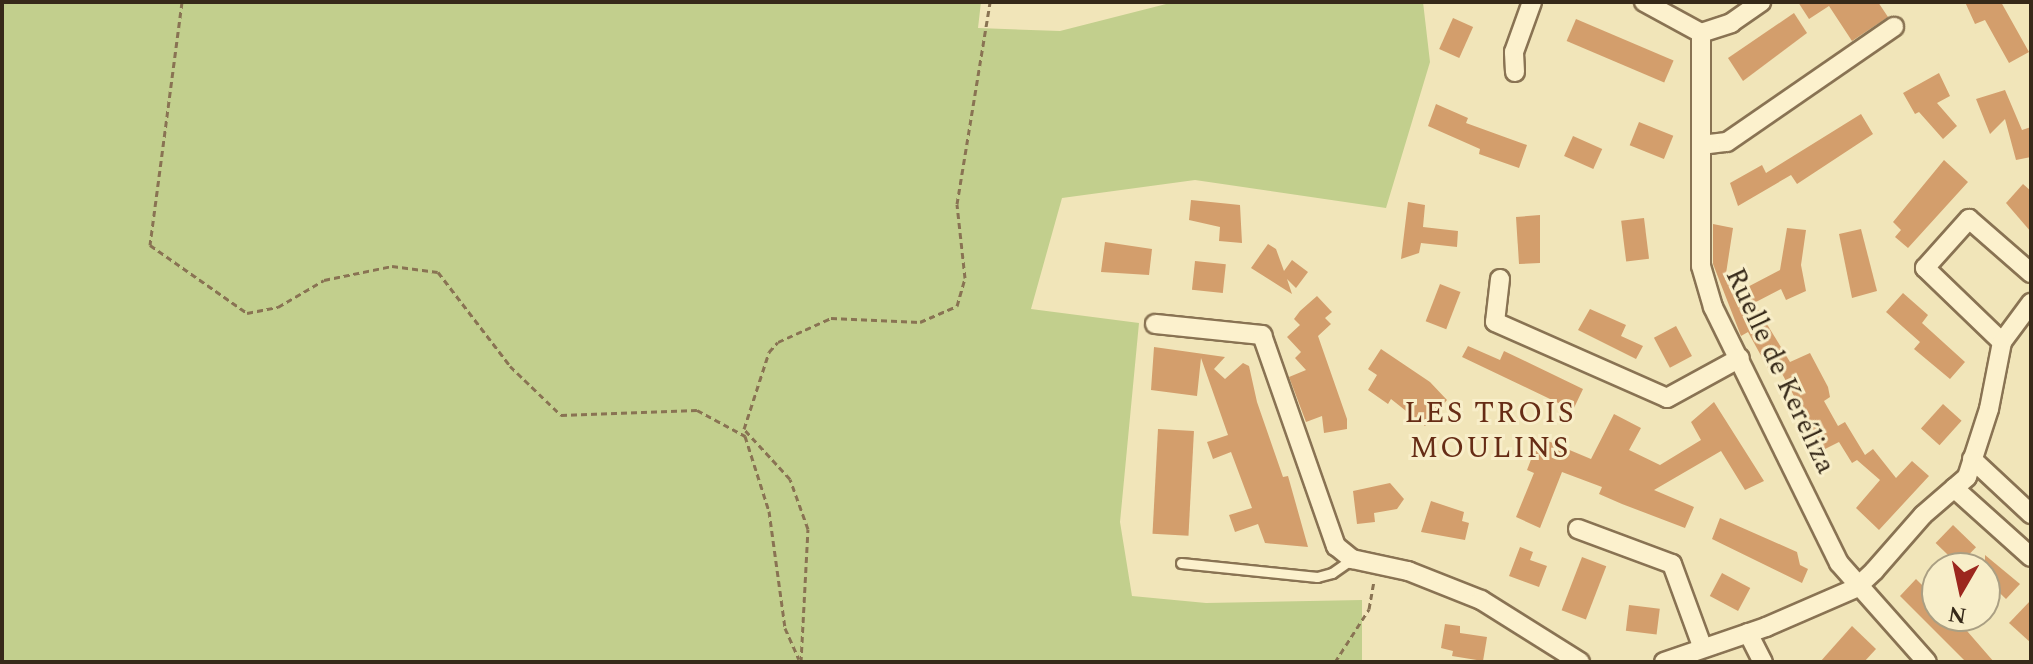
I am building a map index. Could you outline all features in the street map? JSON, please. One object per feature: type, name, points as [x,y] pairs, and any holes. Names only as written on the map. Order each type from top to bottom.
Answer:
[{"type":"street","points":[[1515,72],[1514,52],[1532,2]]},
{"type":"street","points":[[1644,2],[1701,33],[1731,23],[1761,2]]},
{"type":"street","points":[[1701,145],[1727,142],[1894,27]]},
{"type":"street","name":"Ruelle de Keréliza","points":[[1701,33],[1701,266],[1713,307],[1856,588],[1927,662]]},
{"type":"street","points":[[2002,342],[1925,268],[1969,219],[2031,273]]},
{"type":"street","points":[[1500,279],[1495,322],[1667,398],[1740,358]]},
{"type":"street","points":[[1664,662],[1702,646],[1748,633],[1856,588],[1967,477],[2002,342],[2031,303]]},
{"type":"street","points":[[1155,324],[1262,335],[1336,546],[1352,559],[1377,563],[1481,600],[1580,662]]},
{"type":"street","points":[[1972,459],[2031,514]]},
{"type":"street","points":[[1954,488],[2031,557]]},
{"type":"street","points":[[1578,529],[1672,564],[1702,646]]},
{"type":"street","points":[[1748,633],[1763,662]]},
{"type":"lane","points":[[1181,563],[1317,577],[1352,559]]},
{"type":"path","points":[[182,2],[150,245],[247,313],[278,307],[324,280],[392,266],[438,272],[527,386],[561,415],[697,410],[745,436],[790,479],[808,529],[808,599],[800,660]]},
{"type":"path","points":[[800,660],[785,628],[769,511],[745,436],[762,374],[778,342],[831,318],[920,322],[957,306],[965,278],[957,204],[990,2]]},
{"type":"path","points":[[1335,662],[1369,609],[1377,563]]},
{"type":"green space","points":[[2,2],[981,2],[978,28],[1060,31],[1174,2],[1423,2],[1430,62],[1386,208],[1195,180],[1062,198],[1031,309],[1139,323],[1120,522],[1132,596],[1206,603],[1362,600],[1362,662],[2,662]]},
{"type":"building","points":[[1798,2],[1878,2],[1888,17],[1852,41],[1829,6],[1809,19]]},
{"type":"building","points":[[1965,2],[2001,2],[2029,52],[2009,63],[1985,20],[1975,24]]},
{"type":"building","points":[[1794,13],[1807,33],[1743,81],[1728,58]]},
{"type":"building","points":[[1453,18],[1473,27],[1459,58],[1439,49]]},
{"type":"building","points":[[1576,19],[1674,60],[1664,83],[1567,41]]},
{"type":"building","points":[[1939,73],[1950,96],[1937,103],[1957,126],[1943,139],[1919,112],[1915,114],[1903,93]]},
{"type":"building","points":[[2005,90],[2022,130],[2031,127],[2031,157],[2016,160],[2005,119],[1990,134],[1976,99]]},
{"type":"building","points":[[1436,104],[1468,118],[1466,123],[1527,145],[1519,168],[1479,154],[1480,149],[1428,126]]},
{"type":"building","points":[[1861,114],[1873,134],[1797,184],[1791,175],[1738,206],[1730,183],[1762,165],[1766,173]]},
{"type":"building","points":[[1639,122],[1673,136],[1664,159],[1630,145]]},
{"type":"building","points":[[1573,136],[1602,149],[1593,169],[1564,156]]},
{"type":"building","points":[[1944,160],[1968,182],[1908,248],[1895,237],[1901,230],[1893,222]]},
{"type":"building","points":[[2023,184],[2031,191],[2031,232],[2006,203]]},
{"type":"building","points":[[1191,200],[1240,205],[1242,243],[1219,241],[1220,227],[1189,220]]},
{"type":"building","points":[[1408,202],[1425,205],[1423,227],[1458,231],[1457,247],[1421,243],[1419,253],[1401,259]]},
{"type":"building","points":[[1540,215],[1540,263],[1519,264],[1516,217]]},
{"type":"building","points":[[1644,218],[1649,259],[1626,261],[1621,221]]},
{"type":"building","points":[[1713,224],[1733,228],[1725,280],[1735,278],[1738,292],[1780,270],[1787,228],[1806,230],[1801,265],[1806,291],[1786,300],[1781,289],[1754,303],[1790,362],[1810,353],[1828,387],[1830,397],[1824,401],[1838,426],[1845,422],[1865,455],[1873,449],[1896,478],[1912,461],[1929,476],[1879,530],[1856,508],[1880,480],[1857,460],[1852,463],[1839,442],[1823,450],[1779,368],[1770,372],[1748,332],[1741,336],[1713,264]]},
{"type":"building","points":[[1861,229],[1877,291],[1852,298],[1839,234]]},
{"type":"building","points":[[1105,242],[1152,249],[1149,275],[1101,272]]},
{"type":"building","points":[[1268,244],[1276,249],[1284,271],[1292,260],[1308,272],[1296,288],[1287,279],[1292,294],[1251,268]]},
{"type":"building","points":[[1195,261],[1226,264],[1223,293],[1192,290]]},
{"type":"building","points":[[1440,284],[1461,292],[1446,329],[1426,321]]},
{"type":"building","points":[[1903,293],[1928,315],[1922,323],[1965,362],[1950,379],[1914,349],[1920,342],[1886,312]]},
{"type":"building","points":[[1317,296],[1332,312],[1325,318],[1331,324],[1318,336],[1347,419],[1347,429],[1324,433],[1322,416],[1306,422],[1289,377],[1306,370],[1295,358],[1301,352],[1287,337],[1300,325],[1294,319]]},
{"type":"building","points":[[1590,309],[1626,325],[1621,336],[1643,346],[1636,359],[1578,330]]},
{"type":"building","points":[[1676,326],[1692,356],[1670,368],[1654,338]]},
{"type":"building","points":[[1468,346],[1500,360],[1504,351],[1583,389],[1573,410],[1462,357]]},
{"type":"building","points":[[1154,347],[1225,357],[1214,369],[1225,379],[1243,363],[1249,366],[1257,402],[1283,477],[1288,476],[1308,547],[1265,543],[1258,524],[1235,532],[1229,515],[1252,508],[1231,452],[1213,459],[1207,442],[1228,435],[1201,358],[1197,396],[1151,390]]},
{"type":"building","points":[[1381,349],[1430,382],[1447,400],[1425,426],[1391,399],[1388,404],[1368,390],[1377,375],[1368,369]]},
{"type":"building","points":[[1714,402],[1764,481],[1745,490],[1721,451],[1654,490],[1694,507],[1685,528],[1599,494],[1602,487],[1562,472],[1540,528],[1516,517],[1534,473],[1527,470],[1537,444],[1546,448],[1548,441],[1591,459],[1614,414],[1641,428],[1629,450],[1660,465],[1701,440],[1691,422]]},
{"type":"building","points":[[1943,404],[1962,421],[1939,445],[1921,429]]},
{"type":"building","points":[[1158,429],[1194,431],[1188,536],[1153,534]]},
{"type":"building","points":[[1390,483],[1404,499],[1397,509],[1374,513],[1375,522],[1357,524],[1353,491]]},
{"type":"building","points":[[1431,501],[1464,512],[1462,521],[1469,523],[1465,540],[1421,532]]},
{"type":"building","points":[[1720,518],[1797,552],[1800,565],[1808,569],[1802,583],[1712,539]]},
{"type":"building","points":[[1953,525],[1976,547],[1971,552],[1945,552],[1936,543]]},
{"type":"building","points":[[1520,547],[1533,552],[1530,560],[1547,566],[1539,587],[1509,576]]},
{"type":"building","points":[[1582,557],[1606,566],[1586,620],[1562,610]]},
{"type":"building","points":[[2001,568],[2020,584],[2006,599],[2001,594]]},
{"type":"building","points":[[1722,573],[1750,588],[1738,611],[1710,596]]},
{"type":"building","points":[[1916,579],[1921,584],[1921,617],[1900,596]]},
{"type":"building","points":[[2031,600],[2031,643],[2009,623]]},
{"type":"building","points":[[1629,605],[1660,609],[1657,635],[1626,631]]},
{"type":"building","points":[[1445,624],[1460,626],[1460,633],[1487,637],[1483,661],[1452,656],[1453,651],[1441,648]]},
{"type":"building","points":[[1852,626],[1876,649],[1864,662],[1820,662]]},
{"type":"building","points":[[1936,632],[1968,632],[1994,662],[1966,662]]},
{"type":"district","name":"LES TROIS MOULINS","points":[[1490,430]]}]
